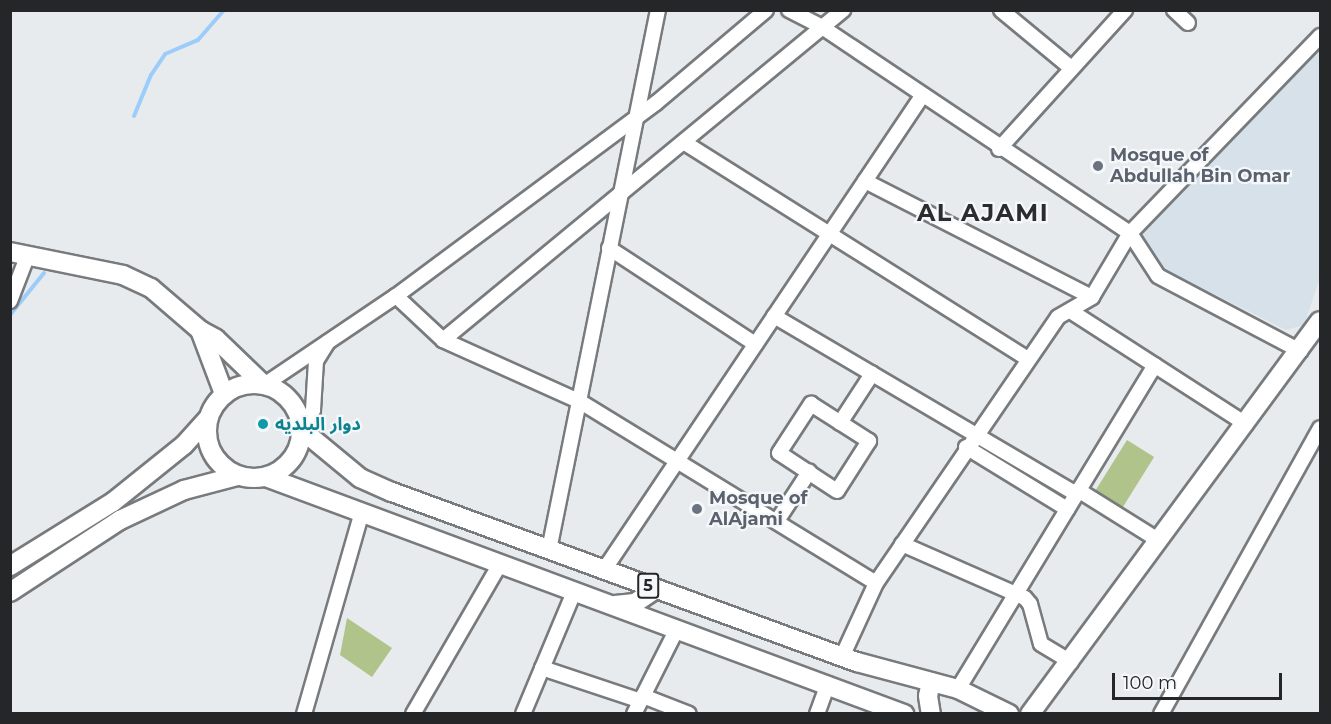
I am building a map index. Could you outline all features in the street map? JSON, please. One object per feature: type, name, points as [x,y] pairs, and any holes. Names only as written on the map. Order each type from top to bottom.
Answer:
[{"type":"main road","points":[[10,592],[120,520],[184,490],[237,476],[266,477],[292,460],[302,430],[290,401],[264,385],[216,339],[200,330],[151,288],[123,275],[19,254]]},
{"type":"main road","points":[[1030,714],[1071,662],[1158,540],[1318,327],[1320,310]]},
{"type":"main road","points":[[200,330],[224,394]]},
{"type":"main road","points":[[10,566],[112,502],[184,445],[208,418],[224,394],[236,387],[264,385]]},
{"type":"main road","points":[[208,418],[206,436],[211,453],[222,466],[237,476]]},
{"type":"main road","name":"5","points":[[302,430],[360,478],[842,657],[958,689],[1009,714]]},
{"type":"main road","name":"5","points":[[266,477],[904,714]]},
{"type":"main road","points":[[610,604],[636,603],[656,589]]},
{"type":"main road","points":[[931,682],[928,696],[931,714]]},
{"type":"street","points":[[549,550],[658,10]]},
{"type":"street","points":[[264,385],[331,337],[396,296],[635,118],[766,10]]},
{"type":"street","points":[[789,10],[822,27],[999,149],[1130,233],[1158,276],[1300,351]]},
{"type":"street","points":[[442,340],[619,198],[843,10]]},
{"type":"street","points":[[1001,10],[1071,68]]},
{"type":"street","points":[[999,149],[1125,10]]},
{"type":"street","points":[[1174,10],[1188,23]]},
{"type":"street","points":[[842,657],[876,583],[966,447],[1058,317],[1072,312],[1092,297],[1130,233],[1320,36]]},
{"type":"street","points":[[604,570],[922,96]]},
{"type":"street","points":[[685,143],[1028,359]]},
{"type":"street","points":[[865,181],[1092,297]]},
{"type":"street","points":[[609,248],[755,344]]},
{"type":"street","points":[[10,301],[19,254]]},
{"type":"street","points":[[396,296],[442,340],[579,401],[678,458],[876,583]]},
{"type":"street","points":[[1072,312],[1246,424]]},
{"type":"street","points":[[774,316],[1158,540]]},
{"type":"street","points":[[302,430],[313,410],[316,361],[331,337]]},
{"type":"street","points":[[958,689],[1155,365]]},
{"type":"street","points":[[840,423],[872,374]]},
{"type":"street","points":[[811,404],[840,423],[870,441],[837,491],[779,453],[811,404]]},
{"type":"street","points":[[1161,714],[1320,428]]},
{"type":"street","points":[[966,447],[1067,509]]},
{"type":"street","points":[[777,521],[809,472]]},
{"type":"street","points":[[304,714],[362,512]]},
{"type":"street","points":[[902,544],[1015,593],[1030,604],[1041,644],[1071,662]]},
{"type":"street","points":[[412,714],[500,564]]},
{"type":"street","points":[[523,714],[574,592]]},
{"type":"street","points":[[634,714],[677,629]]},
{"type":"street","points":[[542,668],[689,714]]},
{"type":"street","points":[[817,714],[828,684]]},
{"type":"shaded area","points":[[1320,47],[1320,278],[1304,325],[1286,330],[1164,269],[1141,233]]},
{"type":"green space","points":[[1127,440],[1154,457],[1122,509],[1095,492]]},
{"type":"green space","points":[[347,618],[392,648],[372,677],[340,655]]},
{"type":"waterway","points":[[134,116],[151,75],[165,54],[198,40],[224,10]]},
{"type":"waterway","points":[[10,315],[44,273]]},
{"type":"place","name":"Mosque of Abdullah Bin Omar","points":[[1098,166]]},
{"type":"place","name":"دوار البلديه","points":[[263,424]]},
{"type":"place","name":"Mosque of AlAjami","points":[[697,509]]},
{"type":"district","name":"AL AJAMI","points":[[983,213]]}]
